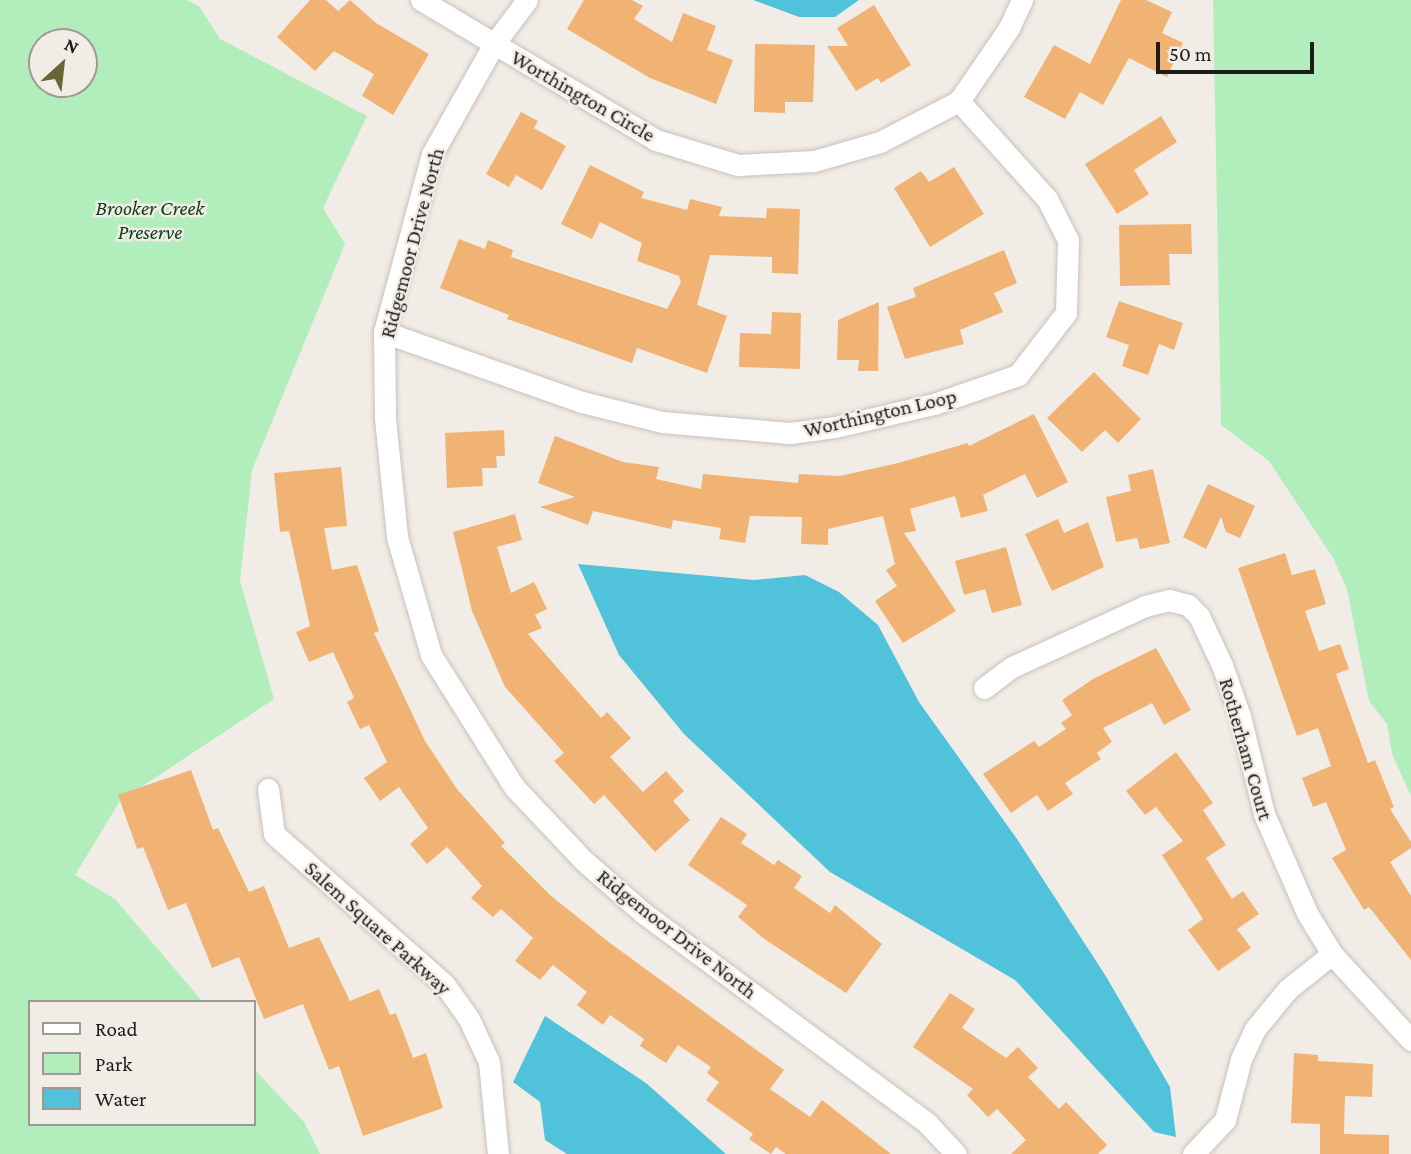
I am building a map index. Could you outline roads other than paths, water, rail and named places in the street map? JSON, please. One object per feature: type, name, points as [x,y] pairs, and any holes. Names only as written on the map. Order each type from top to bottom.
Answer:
[{"type":"street","name":"Worthington Circle","points":[[421,0],[656,140],[738,164],[814,161],[880,142],[959,101],[1009,28],[1021,0]]},
{"type":"street","name":"Ridgemoor Drive North","points":[[527,0],[494,44],[432,154],[384,332],[385,418],[401,550],[431,655],[514,787],[583,860],[642,912],[917,1115],[957,1154]]},
{"type":"street","name":"Worthington Loop","points":[[384,332],[595,406],[662,422],[790,433],[835,428],[934,404],[1018,375],[1066,313],[1068,240],[1047,199],[959,101]]},
{"type":"street","name":"Rotherham Court","points":[[984,688],[1013,667],[1145,606],[1169,600],[1188,605],[1199,616],[1222,665],[1240,716],[1264,814],[1285,870],[1332,954],[1411,1040]]},
{"type":"street","name":"Salem Square Parkway","points":[[268,789],[274,834],[445,985],[469,1018],[489,1062],[498,1154]]},
{"type":"street","points":[[1193,1154],[1225,1120],[1241,1059],[1255,1029],[1288,989],[1332,954]]},
{"type":"water","points":[[753,0],[859,0],[835,17],[799,17]]},
{"type":"water","points":[[578,564],[754,580],[805,575],[839,592],[878,625],[919,702],[1017,839],[1107,978],[1170,1087],[1176,1137],[1154,1132],[1015,980],[830,872],[684,734],[619,655]]},
{"type":"water","points":[[545,1016],[646,1083],[726,1154],[567,1154],[545,1140],[540,1102],[513,1082]]},
{"type":"park label","name":"Brooker Creek Preserve","points":[[150,220]]}]
